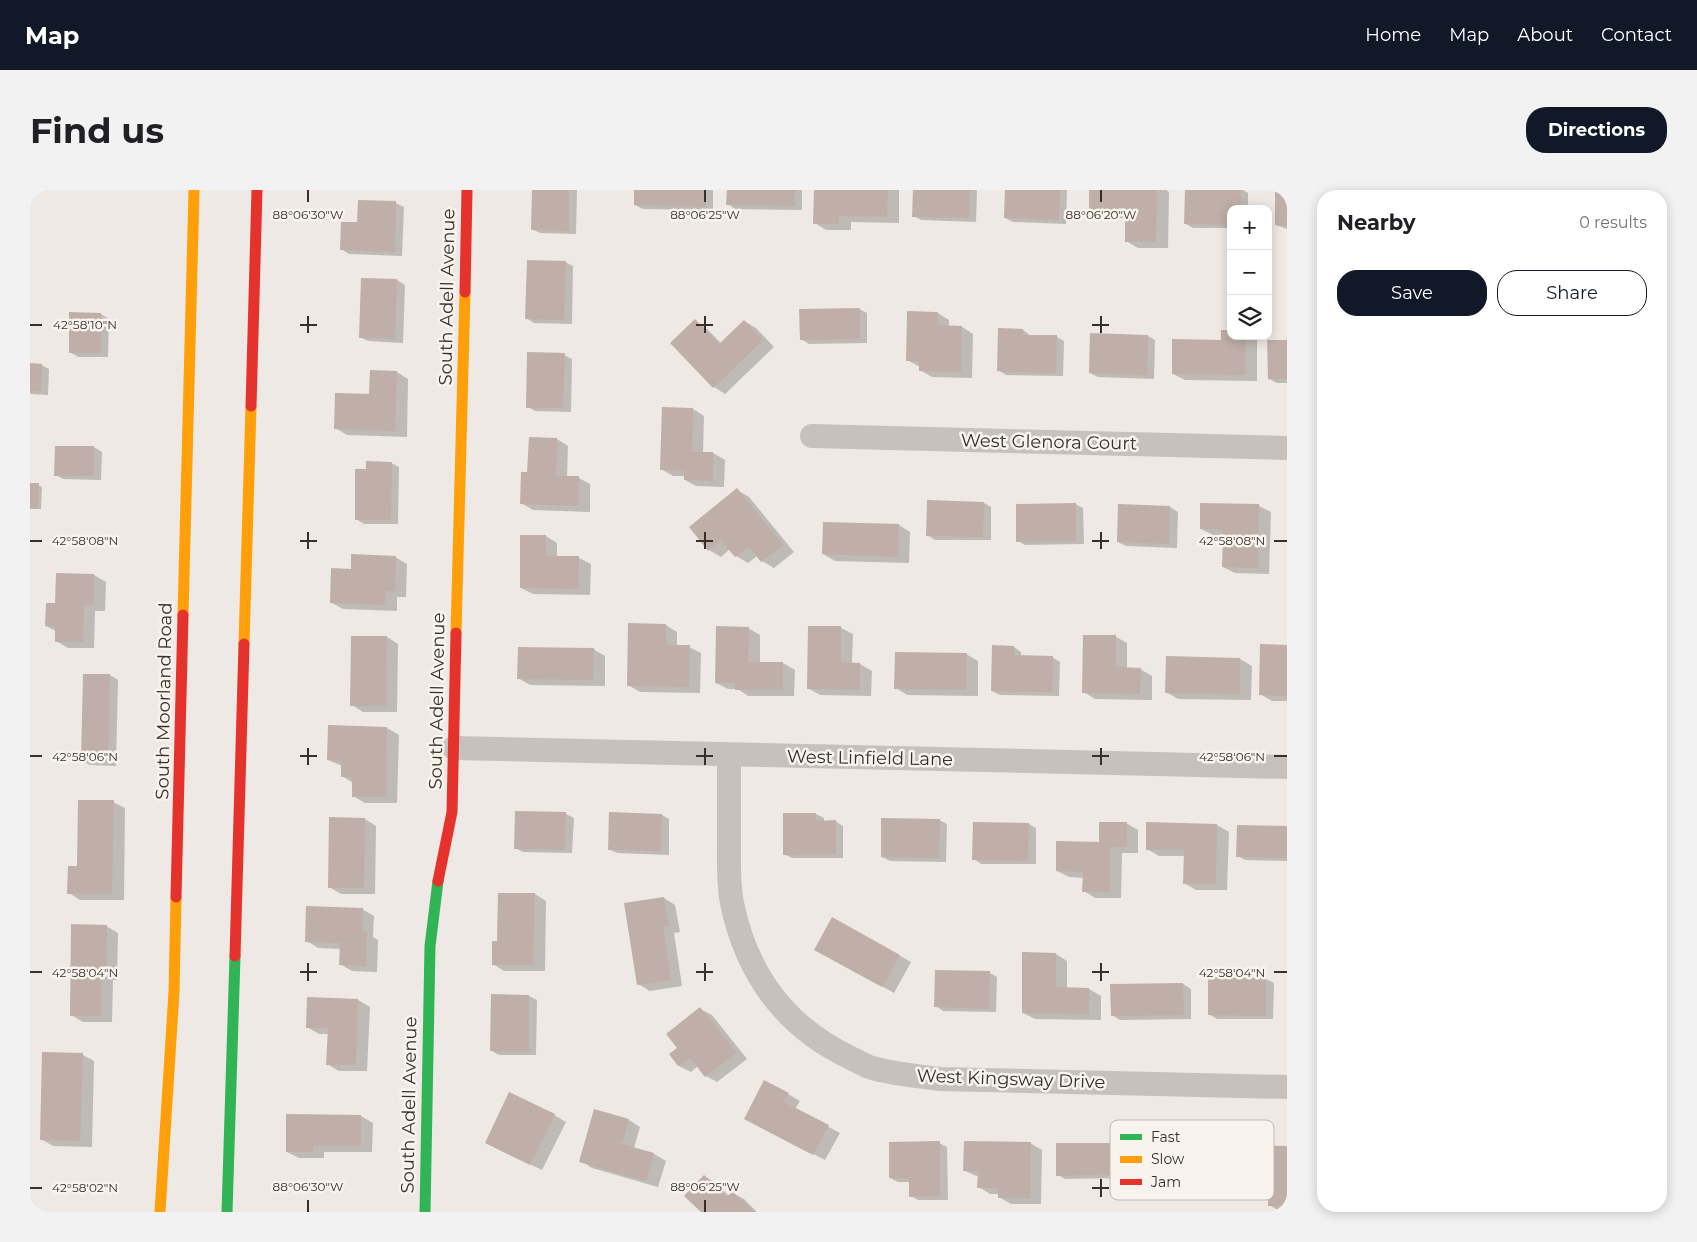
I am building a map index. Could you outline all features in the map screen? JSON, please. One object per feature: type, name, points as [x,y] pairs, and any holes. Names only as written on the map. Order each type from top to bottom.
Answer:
[{"type":"main road","name":"South Moorland Road","points":[[160,1212],[174,992],[194,190]]},
{"type":"main road","points":[[227,1212],[257,190]]},
{"type":"main road","name":"South Adell Avenue","points":[[425,1212],[430,946],[437,886],[452,812],[466,190]]},
{"type":"street","name":"West Glenora Court","points":[[812,436],[1287,448]]},
{"type":"street","name":"West Linfield Lane","points":[[454,748],[1287,767]]},
{"type":"street","name":"West Kingsway Drive","points":[[730,754],[729,870],[732,901],[740,934],[747,953],[765,986],[792,1019],[811,1036],[869,1066],[908,1075],[940,1078],[1287,1087]]},
{"type":"building","points":[[532,190],[569,190],[569,231],[531,230]]},
{"type":"building","points":[[634,190],[706,190],[706,207],[634,205]]},
{"type":"building","points":[[727,190],[795,190],[795,206],[726,205]]},
{"type":"building","points":[[814,190],[888,190],[887,217],[839,216],[839,224],[813,224]]},
{"type":"building","points":[[913,190],[970,190],[969,218],[912,217]]},
{"type":"building","points":[[1005,190],[1060,190],[1059,220],[1004,218]]},
{"type":"building","points":[[1089,190],[1157,190],[1156,242],[1125,242],[1125,212],[1089,211]]},
{"type":"building","points":[[1185,190],[1241,190],[1241,205],[1227,205],[1227,225],[1184,224]]},
{"type":"building","points":[[1275,190],[1287,190],[1287,226],[1275,225]]},
{"type":"building","points":[[358,200],[396,201],[395,252],[340,250],[341,222],[357,222]]},
{"type":"building","points":[[527,260],[566,261],[564,320],[525,319]]},
{"type":"building","points":[[361,278],[397,279],[395,339],[359,338]]},
{"type":"building","points":[[860,308],[860,339],[800,340],[799,309]]},
{"type":"building","points":[[907,311],[938,312],[937,325],[962,326],[961,372],[919,371],[919,361],[906,361]]},
{"type":"building","points":[[69,312],[101,313],[101,353],[69,353]]},
{"type":"building","points":[[695,319],[719,344],[744,320],[763,340],[713,388],[670,343]]},
{"type":"building","points":[[998,328],[1023,329],[1023,335],[1057,335],[1056,373],[997,371]]},
{"type":"building","points":[[1221,330],[1227,330],[1227,340],[1246,340],[1245,375],[1172,374],[1172,339],[1221,340]]},
{"type":"building","points":[[1090,333],[1148,335],[1147,375],[1089,373]]},
{"type":"building","points":[[1267,340],[1287,340],[1287,379],[1268,379]]},
{"type":"building","points":[[527,352],[565,353],[563,408],[526,408]]},
{"type":"building","points":[[30,363],[42,364],[41,391],[30,391]]},
{"type":"building","points":[[370,370],[397,371],[395,431],[334,429],[335,393],[369,394]]},
{"type":"building","points":[[662,407],[693,408],[692,452],[713,452],[713,481],[684,480],[684,471],[660,470]]},
{"type":"building","points":[[529,437],[557,438],[556,476],[579,476],[578,506],[520,504],[521,472],[527,472]]},
{"type":"building","points":[[55,446],[94,446],[94,476],[54,476]]},
{"type":"building","points":[[366,461],[392,462],[391,520],[355,520],[355,469],[366,469]]},
{"type":"building","points":[[30,483],[39,483],[38,508],[30,508]]},
{"type":"building","points":[[737,488],[783,545],[761,562],[749,547],[735,557],[721,540],[708,551],[689,527]]},
{"type":"building","points":[[927,500],[984,502],[983,537],[926,536]]},
{"type":"building","points":[[1076,503],[1076,541],[1016,542],[1016,504]]},
{"type":"building","points":[[1200,503],[1259,504],[1258,568],[1222,567],[1223,530],[1200,529]]},
{"type":"building","points":[[1118,504],[1170,506],[1169,544],[1117,542]]},
{"type":"building","points":[[823,522],[899,524],[898,557],[822,554]]},
{"type":"building","points":[[520,535],[546,535],[546,556],[579,556],[579,589],[520,588]]},
{"type":"building","points":[[351,554],[396,556],[395,591],[386,591],[385,605],[330,603],[331,568],[351,569]]},
{"type":"building","points":[[56,573],[94,574],[94,605],[84,605],[83,642],[55,642],[55,627],[45,626],[46,603],[55,603]]},
{"type":"building","points":[[628,623],[666,624],[666,645],[690,645],[689,687],[627,686]]},
{"type":"building","points":[[716,626],[749,627],[748,662],[783,662],[783,690],[735,690],[735,683],[715,683]]},
{"type":"building","points":[[808,626],[841,626],[841,662],[860,663],[860,690],[807,689]]},
{"type":"building","points":[[1083,635],[1116,635],[1116,667],[1141,668],[1140,694],[1082,693]]},
{"type":"building","points":[[351,636],[387,636],[386,706],[350,706]]},
{"type":"building","points":[[1260,644],[1287,645],[1287,696],[1259,695]]},
{"type":"building","points":[[992,645],[1014,646],[1014,655],[1053,656],[1052,692],[991,691]]},
{"type":"building","points":[[518,647],[594,648],[593,680],[517,679]]},
{"type":"building","points":[[895,652],[967,653],[966,690],[894,689]]},
{"type":"building","points":[[1166,656],[1240,658],[1240,694],[1165,693]]},
{"type":"building","points":[[83,674],[110,674],[108,762],[81,762]]},
{"type":"building","points":[[328,725],[387,727],[386,797],[352,797],[352,777],[341,777],[341,761],[327,760]]},
{"type":"building","points":[[78,800],[114,800],[112,894],[67,894],[68,866],[77,866]]},
{"type":"building","points":[[515,811],[566,812],[565,850],[514,849]]},
{"type":"building","points":[[609,812],[662,814],[661,851],[608,850]]},
{"type":"building","points":[[783,813],[816,813],[816,821],[836,820],[836,854],[783,855]]},
{"type":"building","points":[[329,817],[365,818],[364,888],[328,888]]},
{"type":"building","points":[[881,818],[940,819],[939,858],[881,857]]},
{"type":"building","points":[[973,822],[1029,823],[1028,861],[972,860]]},
{"type":"building","points":[[1099,822],[1127,822],[1127,847],[1110,847],[1110,892],[1082,892],[1083,872],[1056,871],[1056,841],[1099,842]]},
{"type":"building","points":[[1146,822],[1217,824],[1216,884],[1183,884],[1184,850],[1146,850]]},
{"type":"building","points":[[1237,825],[1287,826],[1287,858],[1236,857]]},
{"type":"building","points":[[498,893],[535,893],[533,965],[492,965],[492,941],[497,941]]},
{"type":"building","points":[[664,897],[669,926],[663,927],[671,980],[637,985],[624,903]]},
{"type":"building","points":[[306,906],[363,908],[362,931],[367,932],[366,966],[339,965],[340,943],[305,942]]},
{"type":"building","points":[[832,917],[900,955],[882,987],[814,950]]},
{"type":"building","points":[[71,924],[107,925],[106,974],[101,974],[101,1016],[70,1016]]},
{"type":"building","points":[[1022,952],[1056,953],[1056,987],[1089,988],[1089,1014],[1022,1013]]},
{"type":"building","points":[[935,970],[990,971],[989,1009],[934,1007]]},
{"type":"building","points":[[1208,977],[1266,978],[1266,1016],[1208,1015]]},
{"type":"building","points":[[1183,983],[1184,1015],[1111,1016],[1110,984]]},
{"type":"building","points":[[491,994],[529,995],[529,1052],[490,1051]]},
{"type":"building","points":[[307,997],[358,999],[356,1065],[326,1065],[328,1028],[306,1028]]},
{"type":"building","points":[[700,1007],[736,1052],[705,1077],[690,1058],[678,1066],[669,1054],[677,1048],[666,1034]]},
{"type":"building","points":[[42,1052],[83,1053],[80,1141],[40,1140]]},
{"type":"building","points":[[764,1080],[789,1093],[784,1102],[829,1125],[813,1155],[744,1119]]},
{"type":"building","points":[[509,1092],[555,1114],[530,1165],[485,1143]]},
{"type":"building","points":[[594,1109],[629,1119],[622,1144],[654,1153],[646,1181],[579,1162]]},
{"type":"building","points":[[286,1114],[361,1115],[361,1146],[313,1146],[313,1152],[286,1152]]},
{"type":"building","points":[[940,1141],[940,1196],[909,1197],[909,1178],[889,1178],[889,1142]]},
{"type":"building","points":[[964,1141],[1031,1142],[1030,1198],[998,1198],[998,1188],[977,1188],[978,1171],[963,1171]]},
{"type":"building","points":[[1056,1143],[1110,1143],[1110,1174],[1056,1176]]},
{"type":"building","points":[[1274,1146],[1287,1146],[1287,1206],[1268,1206],[1268,1200],[1274,1200]]},
{"type":"building","points":[[704,1175],[727,1197],[732,1191],[754,1212],[701,1212],[684,1196]]},
{"type":"traffic: fast","points":[[425,1212],[430,946],[438,881]]},
{"type":"traffic: fast","points":[[227,1212],[235,956]]},
{"type":"traffic: slow","points":[[183,615],[194,190]]},
{"type":"traffic: slow","points":[[456,633],[465,292]]},
{"type":"traffic: slow","points":[[244,644],[251,406]]},
{"type":"traffic: slow","points":[[160,1212],[174,992],[176,897]]},
{"type":"traffic: jam","points":[[251,406],[257,190]]},
{"type":"traffic: jam","points":[[465,292],[467,190]]},
{"type":"traffic: jam","points":[[176,897],[183,615]]},
{"type":"traffic: jam","points":[[438,881],[452,812],[456,633]]},
{"type":"traffic: jam","points":[[235,956],[244,644]]}]
